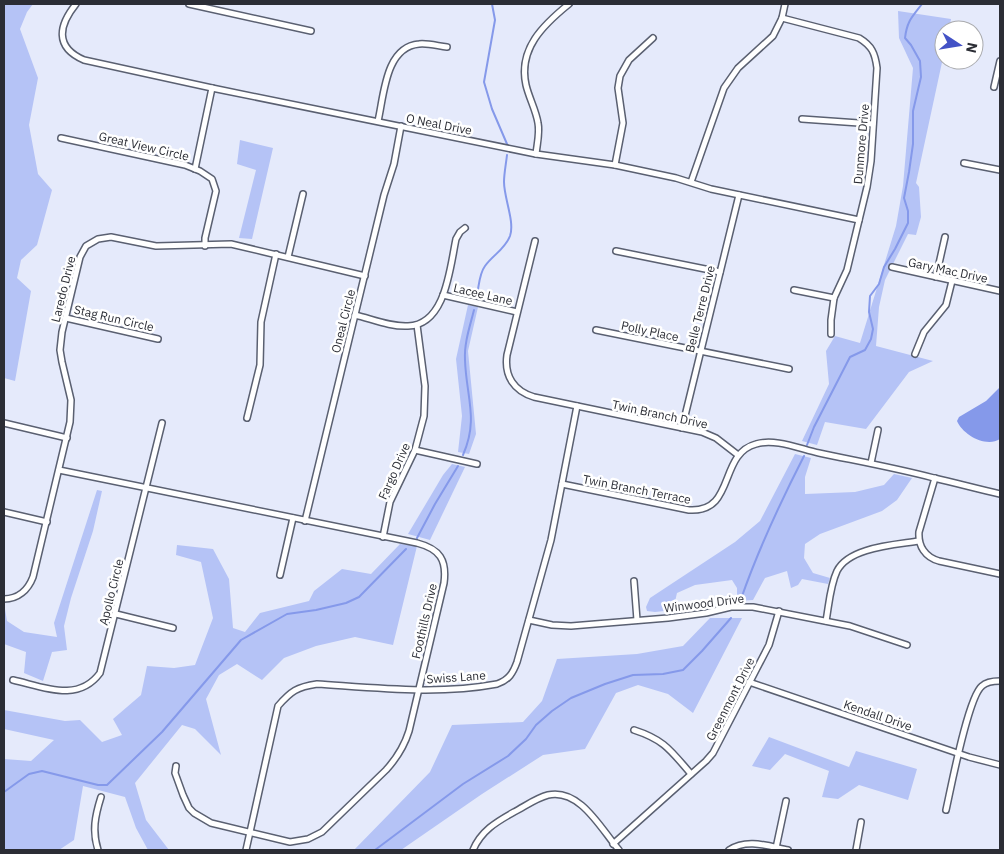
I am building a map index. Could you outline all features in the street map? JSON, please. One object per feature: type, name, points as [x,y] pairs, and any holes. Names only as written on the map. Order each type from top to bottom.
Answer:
[{"type":"street","name":"O Neal Drive","points":[[76,4],[65,20],[62,32],[65,43],[77,57],[84,60],[536,154],[615,165],[738,195],[859,220]]},
{"type":"street","points":[[189,4],[311,31]]},
{"type":"street","points":[[223,11],[224,4]]},
{"type":"street","points":[[691,182],[724,88],[738,68],[773,36],[782,18],[785,4]]},
{"type":"street","points":[[536,154],[539,127],[526,83],[525,63],[529,48],[537,33],[566,5]]},
{"type":"street","name":"Dunmore Drive","points":[[782,18],[859,38],[875,52],[877,68],[871,161],[847,270],[834,298],[831,334]]},
{"type":"street","points":[[615,165],[623,123],[618,88],[620,76],[629,60],[653,38]]},
{"type":"street","points":[[378,122],[391,65],[398,54],[409,47],[420,44],[447,47]]},
{"type":"street","points":[[994,87],[1000,61]]},
{"type":"street","points":[[194,169],[212,88]]},
{"type":"street","points":[[802,119],[873,124]]},
{"type":"street","name":"Oneal Circle","points":[[306,521],[364,276],[384,195],[394,164],[401,126]]},
{"type":"street","name":"Great View Circle","points":[[61,138],[184,165],[208,175],[216,191],[205,238],[205,246]]},
{"type":"street","points":[[964,163],[1000,170]]},
{"type":"street","points":[[288,257],[303,194]]},
{"type":"street","name":"Belle Terre Drive","points":[[682,428],[738,195]]},
{"type":"street","points":[[355,315],[395,325],[417,325],[432,315],[443,295],[456,239],[465,228]]},
{"type":"street","name":"Laredo Drive","points":[[4,599],[20,594],[30,586],[67,438],[71,416],[71,400],[60,350],[80,257],[86,246],[92,241],[103,237],[156,246],[230,244],[364,276]]},
{"type":"street","points":[[936,277],[945,237]]},
{"type":"street","name":"Twin Branch Drive","points":[[535,241],[506,363],[510,380],[518,389],[528,396],[710,434],[738,455]]},
{"type":"street","points":[[616,251],[720,272]]},
{"type":"street","points":[[247,418],[260,365],[261,322],[276,254]]},
{"type":"street","name":"Gary Mac Drive","points":[[892,267],[1000,291]]},
{"type":"street","points":[[915,354],[924,332],[946,305],[952,281]]},
{"type":"street","points":[[794,290],[834,298]]},
{"type":"street","name":"Lacee Lane","points":[[443,295],[517,312]]},
{"type":"street","name":"Stag Run Circle","points":[[66,318],[158,339]]},
{"type":"street","name":"Fargo Drive","points":[[382,537],[390,502],[415,450],[424,416],[424,379],[417,325]]},
{"type":"street","name":"Polly Place","points":[[596,330],[789,370]]},
{"type":"street","name":"Swiss Lane","points":[[246,850],[278,706],[290,692],[317,684],[418,690],[454,689],[504,682],[514,669],[553,532],[577,406]]},
{"type":"street","points":[[4,423],[67,438]]},
{"type":"street","name":"Apollo Circle","points":[[13,680],[70,692],[91,684],[100,673],[162,423]]},
{"type":"street","points":[[871,463],[878,430]]},
{"type":"street","points":[[738,455],[750,446],[768,442],[871,463],[1000,494]]},
{"type":"street","points":[[415,450],[477,464]]},
{"type":"street","name":"Twin Branch Terrace","points":[[562,484],[689,510],[702,510],[711,506],[718,498],[738,455]]},
{"type":"street","name":"Foothills Drive","points":[[59,470],[418,543],[440,555],[445,568],[444,583],[406,742],[396,760],[322,832],[308,839],[296,842],[283,841],[210,823],[189,808],[175,773],[176,766]]},
{"type":"street","points":[[935,478],[920,525],[919,541],[923,550],[934,559],[1000,574]]},
{"type":"street","points":[[4,512],[47,522]]},
{"type":"street","points":[[280,575],[293,518]]},
{"type":"street","points":[[826,621],[837,572],[846,560],[860,552],[919,541]]},
{"type":"street","points":[[634,581],[637,620]]},
{"type":"street","name":"Winwood Drive","points":[[529,620],[552,625],[571,626],[692,615],[731,607],[753,607],[863,630],[907,645]]},
{"type":"street","name":"Greenmont Drive","points":[[613,844],[706,761],[716,749],[768,645],[779,612]]},
{"type":"street","points":[[116,614],[172,628]]},
{"type":"street","points":[[946,810],[958,754],[976,694],[985,684],[1000,681]]},
{"type":"street","name":"Kendall Drive","points":[[749,682],[958,754],[1000,765]]},
{"type":"street","points":[[634,730],[650,735],[661,742],[691,774]]},
{"type":"street","points":[[473,850],[480,837],[493,824],[542,797],[554,794],[566,795],[583,805],[619,850]]},
{"type":"street","points":[[98,850],[94,832],[95,818],[101,797]]},
{"type":"street","points":[[776,848],[786,801]]},
{"type":"street","points":[[856,850],[861,822]]},
{"type":"street","points":[[729,850],[738,845],[749,843],[788,850]]},
{"type":"shaded area","points":[[4,4],[33,4],[27,12],[20,29],[38,78],[29,125],[38,174],[52,190],[37,245],[21,260],[17,278],[31,291],[15,381],[4,378]]},
{"type":"shaded area","points":[[898,11],[951,19],[934,20],[934,70],[940,70],[916,183],[919,187],[921,217],[916,235],[908,234],[885,280],[879,307],[876,346],[933,361],[909,372],[866,429],[825,422],[817,445],[802,441],[829,384],[826,351],[835,336],[860,343],[896,226],[903,186],[913,68],[899,38]]},
{"type":"shaded area","points":[[240,140],[273,148],[252,239],[239,238],[256,170],[237,164]]},
{"type":"shaded area","points":[[468,305],[478,307],[468,351],[476,434],[469,454],[458,452],[462,416],[456,359]]},
{"type":"shaded area","points":[[1000,387],[1000,439],[988,442],[976,439],[964,431],[957,421],[959,417],[986,401]]},
{"type":"shaded area","points":[[795,454],[811,458],[805,477],[805,494],[855,492],[884,485],[894,474],[912,478],[897,500],[882,511],[820,534],[805,544],[804,558],[813,573],[830,578],[828,584],[802,579],[798,585],[791,588],[787,571],[765,578],[753,600],[737,601],[737,588],[732,580],[695,585],[677,593],[673,610],[647,611],[646,607],[650,598],[735,542],[760,521]]},
{"type":"shaded area","points":[[452,464],[465,467],[430,540],[408,534],[443,475]]},
{"type":"shaded area","points":[[97,490],[102,491],[93,531],[64,626],[67,650],[52,652],[43,681],[24,673],[26,652],[4,644],[4,603],[7,621],[24,632],[57,637],[54,623]]},
{"type":"shaded area","points":[[400,544],[417,546],[393,645],[355,637],[316,646],[284,658],[262,680],[237,664],[219,675],[206,699],[221,755],[195,729],[182,725],[135,783],[146,820],[169,850],[148,850],[136,828],[125,797],[83,786],[74,840],[59,850],[4,850],[4,759],[31,761],[54,740],[4,729],[4,710],[65,721],[80,720],[102,742],[122,735],[113,719],[141,695],[147,666],[174,668],[195,665],[213,618],[201,562],[176,555],[177,545],[213,549],[229,579],[233,628],[245,632],[260,613],[309,601],[314,591],[342,569],[371,574]]},
{"type":"shaded area","points":[[710,618],[742,618],[693,713],[668,694],[638,685],[616,693],[585,749],[543,755],[482,794],[401,850],[354,850],[430,772],[452,725],[523,722],[542,701],[557,659],[637,654],[683,646]]},
{"type":"shaded area","points":[[769,737],[849,767],[856,751],[917,769],[908,800],[859,785],[838,799],[822,797],[829,771],[785,754],[770,770],[752,766]]},
{"type":"waterway","points":[[492,4],[495,20],[484,82],[492,109],[507,144]]},
{"type":"waterway","points":[[807,445],[814,427],[850,357],[865,350],[871,339],[873,329],[869,312],[870,296],[879,284],[884,267],[908,223],[908,211],[904,198],[913,144],[913,111],[921,77],[920,61],[905,38],[909,23],[922,4]]},
{"type":"waterway","points":[[477,295],[483,269],[505,245],[510,236],[511,224],[504,188],[507,155]]},
{"type":"waterway","points":[[463,455],[468,442],[471,419],[465,347],[474,310]]},
{"type":"waterway","points":[[741,599],[770,527],[804,456]]},
{"type":"waterway","points":[[417,538],[458,466]]},
{"type":"waterway","points":[[4,792],[29,774],[42,771],[98,785],[107,785],[162,732],[241,640],[287,614],[346,603],[359,597],[406,549]]},
{"type":"waterway","points":[[375,850],[463,784],[508,756],[526,739],[536,725],[571,698],[633,675],[663,674],[683,670],[731,618]]}]
